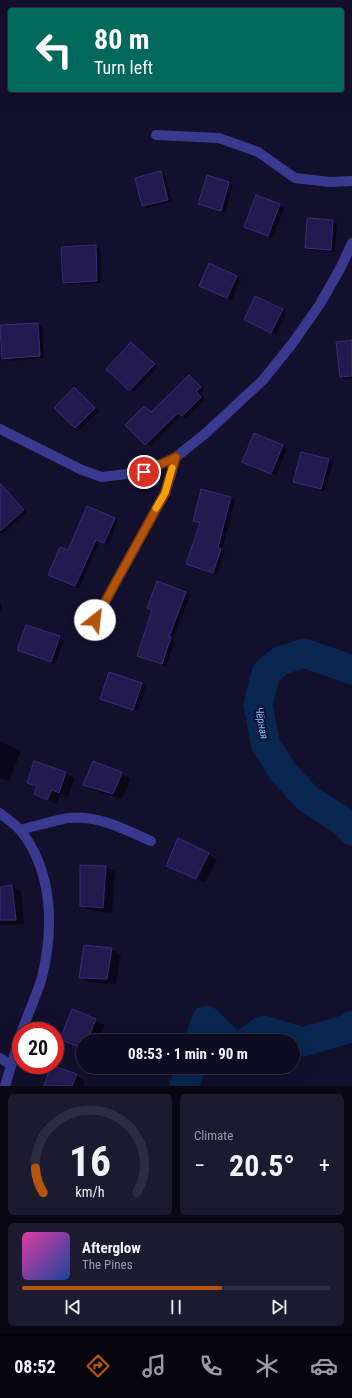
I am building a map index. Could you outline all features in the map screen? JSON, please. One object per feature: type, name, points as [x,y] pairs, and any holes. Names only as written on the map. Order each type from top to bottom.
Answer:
[{"type":"lane","points":[[156,135],[219,138],[258,152],[295,178],[330,182],[352,181]]},
{"type":"lane","points":[[0,429],[82,470],[102,478],[144,472],[176,457],[206,433],[263,380],[292,344],[320,304],[341,267],[352,243]]},
{"type":"lane","points":[[95,620],[165,493],[176,457]]},
{"type":"lane","points":[[0,813],[20,830],[38,859],[48,893],[49,931],[42,977],[25,1022]]},
{"type":"lane","points":[[20,830],[70,818],[90,819],[120,827],[151,841]]},
{"type":"lane","points":[[0,1058],[10,1064]]},
{"type":"lane","points":[[5,1086],[12,1058]]},
{"type":"building","points":[[161,171],[168,200],[142,206],[135,178]]},
{"type":"building","points":[[207,175],[229,182],[221,211],[198,204]]},
{"type":"building","points":[[256,195],[280,204],[268,236],[244,227]]},
{"type":"building","points":[[307,218],[333,220],[331,250],[305,248]]},
{"type":"building","points":[[96,245],[97,281],[63,283],[61,247]]},
{"type":"building","points":[[209,263],[237,276],[227,298],[199,286]]},
{"type":"building","points":[[255,296],[283,309],[271,333],[244,320]]},
{"type":"building","points":[[38,323],[40,356],[2,359],[0,325]]},
{"type":"building","points":[[352,340],[352,376],[340,377],[336,342]]},
{"type":"building","points":[[131,342],[155,364],[129,391],[106,369]]},
{"type":"building","points":[[189,375],[201,387],[196,391],[201,397],[182,416],[178,413],[145,445],[125,425],[144,406],[151,412]]},
{"type":"building","points":[[74,387],[95,408],[75,428],[54,408]]},
{"type":"building","points":[[254,433],[283,445],[271,474],[242,462]]},
{"type":"building","points":[[301,452],[329,459],[321,489],[293,482]]},
{"type":"building","points":[[0,483],[24,510],[0,531]]},
{"type":"building","points":[[201,489],[231,497],[218,547],[221,549],[213,573],[186,564],[200,523],[193,521]]},
{"type":"building","points":[[87,506],[115,518],[104,543],[96,540],[75,586],[48,575],[60,547],[68,550]]},
{"type":"building","points":[[157,581],[186,592],[169,637],[171,637],[162,664],[137,656],[152,610],[147,608]]},
{"type":"building","points":[[26,625],[60,636],[51,662],[17,650]]},
{"type":"building","points":[[109,672],[142,683],[133,710],[100,699]]},
{"type":"building","points":[[34,761],[66,772],[59,793],[52,790],[47,800],[34,794],[37,786],[27,783]]},
{"type":"building","points":[[93,761],[122,772],[113,794],[83,785]]},
{"type":"building","points":[[178,838],[209,853],[196,879],[166,866]]},
{"type":"building","points":[[80,865],[106,866],[103,908],[80,906]]},
{"type":"building","points":[[12,885],[16,920],[0,920],[0,887]]},
{"type":"building","points":[[84,945],[112,948],[107,979],[79,978]]},
{"type":"building","points":[[72,1009],[96,1019],[90,1034],[76,1034],[76,1046],[64,1041],[64,1029]]},
{"type":"building","points":[[64,1070],[77,1074],[72,1086],[44,1086],[48,1074],[64,1074]]},
{"type":"waterway","name":"Чёрная","points":[[352,670],[304,653],[280,661],[266,673],[258,704],[265,743],[282,771],[308,799],[344,822],[352,831]]},
{"type":"waterway","name":"Чёрная","points":[[201,1034],[206,1020],[221,1034]]},
{"type":"waterway","name":"Чёрная","points":[[300,1041],[303,1042],[347,1029],[352,1025]]},
{"type":"waterway","name":"Чёрная","points":[[258,1034],[263,1030],[276,1034]]},
{"type":"waterway","name":"Чёрная","points":[[184,1086],[188,1074]]},
{"type":"slow traffic","points":[[156,508],[165,493],[172,468]]},
{"type":"route","points":[[95,620],[165,493],[176,457],[144,472]]}]
